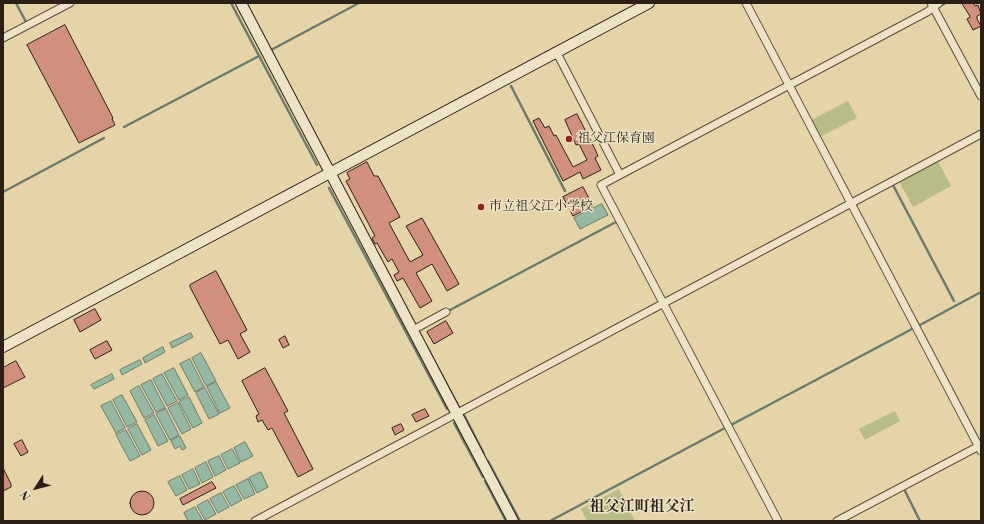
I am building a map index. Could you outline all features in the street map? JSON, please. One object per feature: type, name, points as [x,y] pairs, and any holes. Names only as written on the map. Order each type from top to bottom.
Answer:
[{"type":"street","points":[[3,38],[70,3]]},
{"type":"street","points":[[241,3],[513,521]]},
{"type":"street","points":[[746,3],[980,447],[837,521]]},
{"type":"street","points":[[778,521],[601,185],[927,12],[934,4],[981,96]]},
{"type":"street","points":[[3,347],[330,174],[556,53],[642,5]]},
{"type":"street","points":[[556,53],[620,176]]},
{"type":"street","points":[[254,521],[458,414],[981,134]]},
{"type":"street","points":[[413,330],[446,312]]},
{"type":"green space","points":[[848,101],[857,118],[820,137],[811,120]]},
{"type":"green space","points":[[938,161],[951,186],[913,207],[899,181]]},
{"type":"green space","points":[[895,411],[900,421],[865,440],[859,429]]},
{"type":"green space","points":[[619,489],[635,521],[587,521],[581,509]]},
{"type":"shaded area","points":[[602,204],[608,215],[580,229],[574,218]]},
{"type":"shaded area","points":[[191,333],[193,337],[172,348],[170,343]]},
{"type":"shaded area","points":[[163,347],[165,352],[145,363],[143,358]]},
{"type":"shaded area","points":[[201,353],[216,381],[206,386],[192,358]]},
{"type":"shaded area","points":[[190,359],[204,387],[195,392],[180,364]]},
{"type":"shaded area","points":[[140,360],[142,364],[122,375],[120,370]]},
{"type":"shaded area","points":[[174,368],[188,395],[179,400],[164,373]]},
{"type":"shaded area","points":[[112,374],[114,379],[94,389],[91,385]]},
{"type":"shaded area","points":[[162,374],[177,401],[167,406],[153,379]]},
{"type":"shaded area","points":[[151,380],[165,408],[156,412],[141,385]]},
{"type":"shaded area","points":[[216,382],[230,408],[220,413],[207,387]]},
{"type":"shaded area","points":[[139,386],[154,413],[144,418],[130,391]]},
{"type":"shaded area","points":[[205,388],[219,414],[209,419],[196,393]]},
{"type":"shaded area","points":[[122,395],[137,422],[127,427],[113,400]]},
{"type":"shaded area","points":[[189,397],[202,423],[193,428],[179,402]]},
{"type":"shaded area","points":[[111,401],[125,428],[116,433],[101,406]]},
{"type":"shaded area","points":[[178,403],[191,429],[182,434],[168,408]]},
{"type":"shaded area","points":[[166,409],[179,435],[170,440],[156,414]]},
{"type":"shaded area","points":[[154,415],[168,441],[158,446],[145,420]]},
{"type":"shaded area","points":[[137,424],[151,450],[142,455],[128,429]]},
{"type":"shaded area","points":[[126,430],[140,456],[130,461],[116,435]]},
{"type":"shaded area","points":[[180,436],[186,448],[182,450],[180,446],[175,449],[171,441]]},
{"type":"shaded area","points":[[245,442],[253,456],[241,462],[234,448]]},
{"type":"shaded area","points":[[232,449],[240,463],[228,469],[221,455]]},
{"type":"shaded area","points":[[219,456],[226,470],[215,476],[208,461]]},
{"type":"shaded area","points":[[206,462],[213,477],[202,483],[195,468]]},
{"type":"shaded area","points":[[193,469],[200,484],[189,489],[182,475]]},
{"type":"shaded area","points":[[261,472],[268,487],[257,493],[249,478]]},
{"type":"shaded area","points":[[180,476],[187,490],[176,496],[168,482]]},
{"type":"shaded area","points":[[248,479],[255,494],[244,499],[236,485]]},
{"type":"shaded area","points":[[234,486],[242,500],[231,506],[223,492]]},
{"type":"shaded area","points":[[221,493],[229,507],[218,513],[210,499]]},
{"type":"shaded area","points":[[208,500],[216,514],[205,520],[197,506]]},
{"type":"shaded area","points":[[195,507],[203,521],[188,521],[184,513]]},
{"type":"building","points":[[962,3],[973,3],[975,6],[978,5],[981,14],[977,16],[977,19],[981,26],[973,30],[967,19],[970,17]]},
{"type":"building","points":[[65,25],[113,118],[112,119],[115,125],[79,143],[27,45]]},
{"type":"building","points":[[577,114],[598,156],[595,158],[601,170],[583,179],[580,172],[563,181],[533,121],[539,118],[545,128],[549,126],[554,136],[556,135],[573,167],[587,160],[579,144],[576,145],[565,120]]},
{"type":"building","points":[[367,162],[374,176],[378,176],[400,217],[389,223],[410,262],[423,255],[406,226],[422,218],[459,284],[447,291],[432,264],[416,273],[432,301],[420,308],[403,278],[397,281],[394,275],[399,272],[392,259],[388,262],[377,243],[375,244],[372,238],[375,236],[346,181],[350,179],[347,173]]},
{"type":"building","points":[[583,187],[593,206],[573,216],[563,197]]},
{"type":"building","points":[[216,271],[247,330],[240,334],[250,352],[238,359],[228,340],[220,344],[190,287],[190,285]]},
{"type":"building","points":[[95,309],[101,320],[80,332],[74,320]]},
{"type":"building","points":[[446,321],[453,333],[434,344],[427,332]]},
{"type":"building","points":[[285,336],[289,345],[283,348],[279,340]]},
{"type":"building","points":[[107,341],[112,350],[95,359],[90,350]]},
{"type":"building","points":[[16,361],[25,377],[3,388],[3,368]]},
{"type":"building","points":[[265,368],[288,411],[284,413],[313,469],[298,477],[272,428],[268,430],[262,420],[258,422],[256,416],[259,414],[242,381]]},
{"type":"building","points":[[425,409],[429,416],[416,422],[412,415]]},
{"type":"building","points":[[401,424],[404,430],[395,435],[392,428]]},
{"type":"building","points":[[22,440],[28,452],[21,456],[14,444]]},
{"type":"building","points":[[3,468],[11,487],[3,491]]},
{"type":"building","points":[[212,482],[216,488],[183,505],[180,499]]},
{"type":"building","points":[[142,491],[147,492],[153,498],[153,508],[147,514],[142,515],[137,514],[131,508],[130,503],[131,498],[137,492]]},
{"type":"waterway","points":[[16,3],[26,22]]},
{"type":"waterway","points":[[231,3],[317,165]]},
{"type":"waterway","points":[[271,50],[359,3]]},
{"type":"waterway","points":[[940,6],[946,3]]},
{"type":"waterway","points":[[124,127],[259,56]]},
{"type":"waterway","points":[[511,86],[565,191]]},
{"type":"waterway","points":[[3,192],[104,138]]},
{"type":"waterway","points":[[893,185],[954,301]]},
{"type":"waterway","points":[[329,188],[447,409]]},
{"type":"waterway","points":[[450,310],[616,222]]},
{"type":"waterway","points":[[920,325],[981,292]]},
{"type":"waterway","points":[[731,425],[912,329]]},
{"type":"waterway","points":[[427,347],[460,409]]},
{"type":"waterway","points":[[464,415],[484,454]]},
{"type":"waterway","points":[[454,423],[483,477]]},
{"type":"waterway","points":[[550,521],[725,428]]},
{"type":"waterway","points":[[488,461],[520,521]]},
{"type":"waterway","points":[[485,481],[506,521]]},
{"type":"waterway","points":[[905,491],[920,521]]},
{"type":"place","name":"祖父江保育園","points":[[569,139]]},
{"type":"place","name":"市立祖父江小学校","points":[[481,207]]},
{"type":"district","name":"祖父江町祖父江","points":[[642,507]]}]
